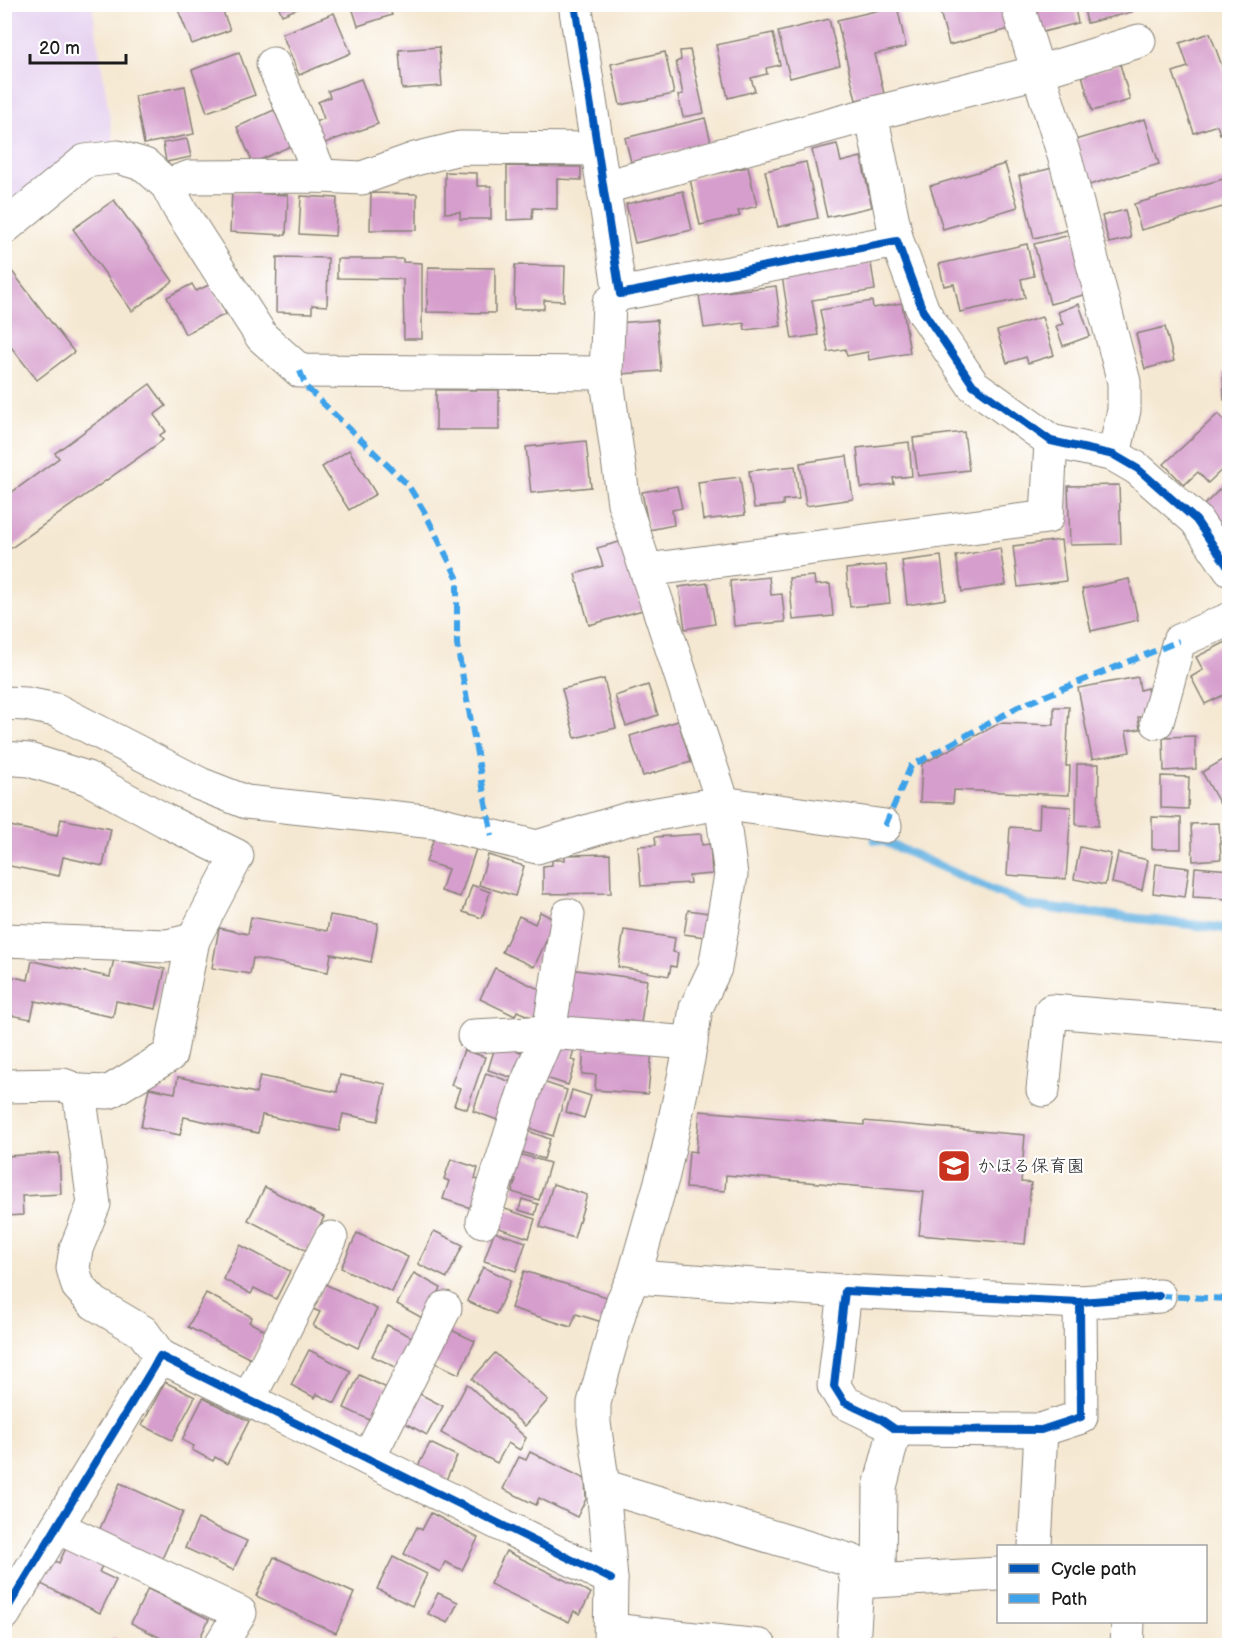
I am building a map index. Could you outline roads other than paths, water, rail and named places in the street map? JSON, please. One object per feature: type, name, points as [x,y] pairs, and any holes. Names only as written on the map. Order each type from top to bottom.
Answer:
[{"type":"street","points":[[576,4],[620,294]]},
{"type":"street","points":[[1017,4],[1067,165],[1124,382],[1124,410],[1114,455]]},
{"type":"street","points":[[605,187],[871,114],[1038,72],[1139,42]]},
{"type":"street","points":[[273,64],[321,176]]},
{"type":"street","points":[[871,114],[897,241],[923,311],[973,385],[1051,441],[1114,455],[1138,470],[1196,520],[1230,570]]},
{"type":"street","points":[[167,185],[190,177],[362,178],[415,159],[460,148],[597,149]]},
{"type":"street","points":[[4,228],[85,161],[118,157],[145,165],[167,185],[179,208],[262,337],[300,371],[606,373]]},
{"type":"street","points":[[760,1646],[610,1638],[610,1579],[603,1486],[594,1423],[594,1403],[623,1300],[634,1276],[663,1175],[691,1043],[696,1008],[715,968],[732,875],[716,782],[624,503],[606,373],[609,303],[620,294],[897,241]]},
{"type":"street","points":[[646,570],[1047,517],[1051,441]]},
{"type":"street","points":[[1157,722],[1179,641],[1230,619]]},
{"type":"street","points":[[4,703],[56,710],[200,784],[246,802],[434,822],[537,848],[628,819],[721,803],[885,826]]},
{"type":"street","points":[[4,758],[29,760],[87,778],[237,856],[193,940],[170,1055],[109,1092],[79,1091],[63,1085],[4,1086]]},
{"type":"street","points":[[483,1221],[527,1083],[549,1032],[568,915]]},
{"type":"street","points":[[4,940],[167,946],[193,940]]},
{"type":"street","points":[[1043,1090],[1051,1011],[1230,1026]]},
{"type":"street","points":[[474,1036],[549,1032],[691,1043]]},
{"type":"street","points":[[79,1091],[94,1204],[76,1249],[74,1268],[78,1286],[94,1303],[143,1332],[160,1356],[610,1579]]},
{"type":"street","points":[[248,1400],[331,1238]]},
{"type":"street","points":[[634,1276],[845,1291],[1080,1302],[1160,1296]]},
{"type":"street","points":[[845,1291],[834,1386],[844,1402],[882,1420],[895,1429],[1041,1430],[1081,1417],[1080,1302]]},
{"type":"street","points":[[368,1459],[445,1308]]},
{"type":"street","points":[[4,1614],[160,1356]]},
{"type":"street","points":[[853,1646],[868,1580],[880,1487],[895,1429]]},
{"type":"street","points":[[1035,1545],[1041,1430]]},
{"type":"street","points":[[603,1486],[852,1561],[868,1580]]},
{"type":"street","points":[[57,1527],[240,1613],[220,1646]]},
{"type":"street","points":[[868,1580],[997,1574]]},
{"type":"street","points":[[1127,1646],[1128,1623]]},
{"type":"waterway","points":[[875,840],[883,841],[1029,906],[1230,929]]},
{"type":"place","name":"かほる保育園","points":[[954,1166]]}]
